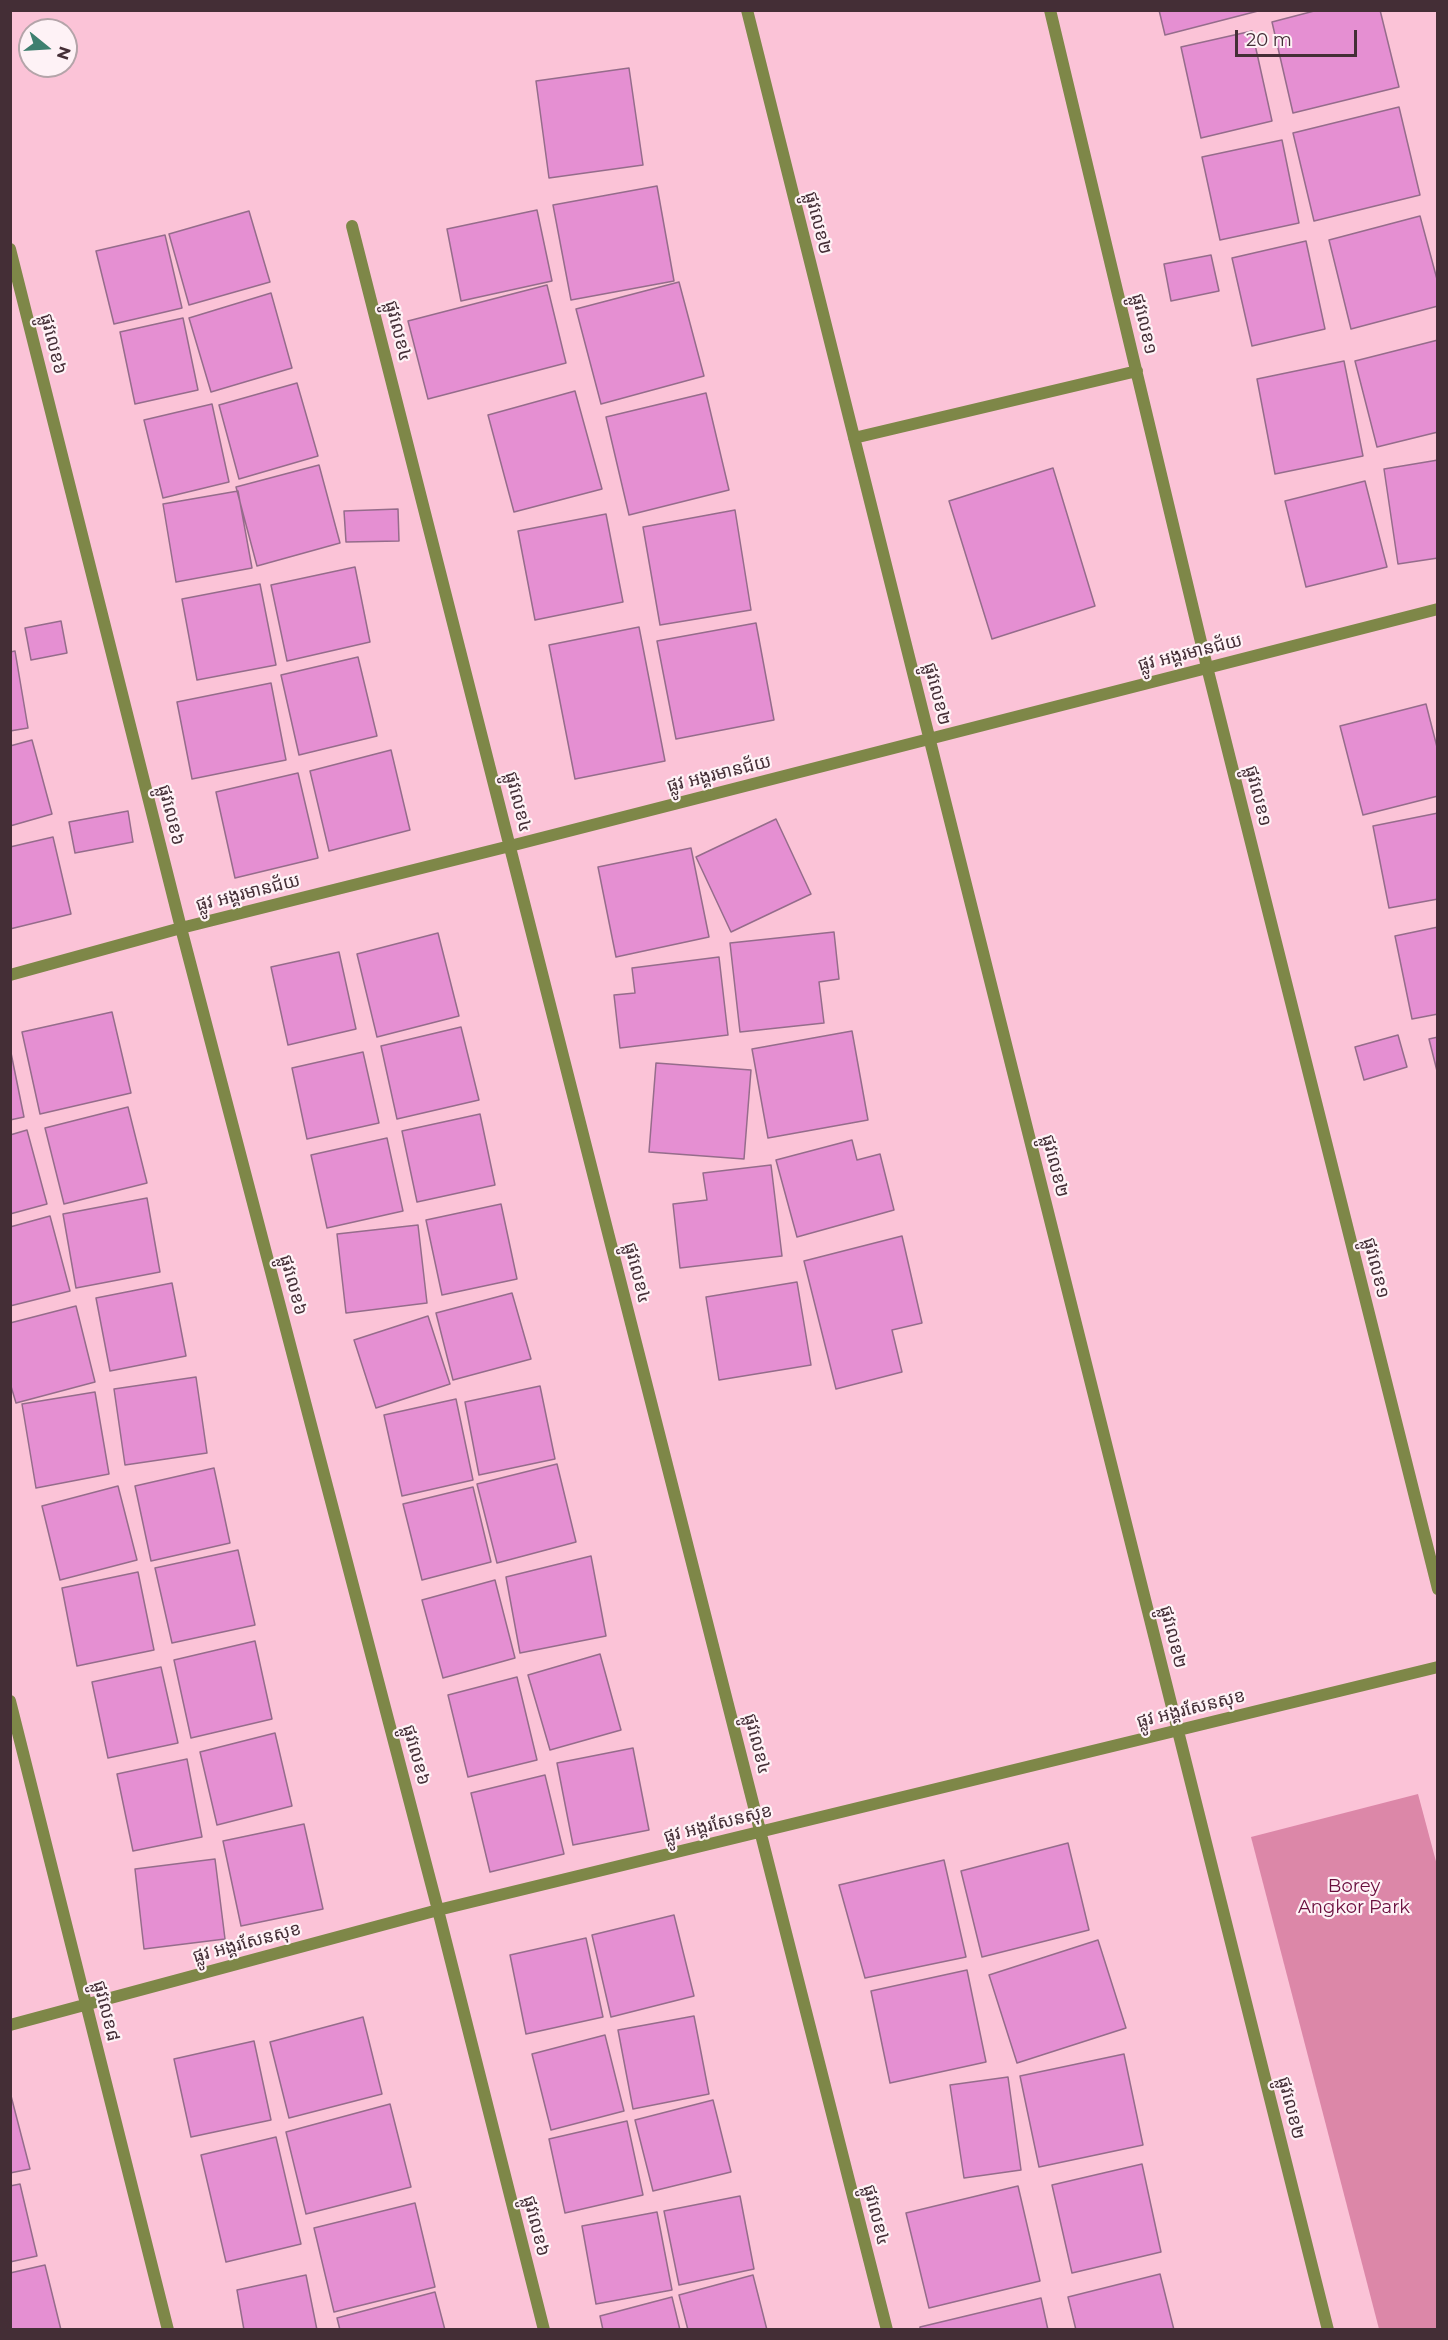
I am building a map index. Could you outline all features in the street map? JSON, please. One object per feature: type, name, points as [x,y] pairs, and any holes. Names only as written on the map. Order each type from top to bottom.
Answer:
[{"type":"street","name":"ផ្លូវលេខ២","points":[[747,10],[1328,2330]]},
{"type":"street","name":"ផ្លូវលេខ១","points":[[1050,10],[1208,667],[1437,1589]]},
{"type":"street","name":"ផ្លូវលេខ៤","points":[[352,225],[887,2330]]},
{"type":"street","name":"ផ្លូវលេខ៦","points":[[10,249],[181,928],[438,1910],[544,2330]]},
{"type":"street","points":[[854,438],[1137,371]]},
{"type":"street","name":"ផ្លូវ អង្គរមានជ័យ","points":[[10,975],[181,928],[1437,609]]},
{"type":"street","name":"ផ្លូវ អង្គរសែនសុខ","points":[[10,2025],[438,1910],[1437,1667]]},
{"type":"street","name":"ផ្លូវលេខ៨","points":[[10,1701],[168,2330]]},
{"type":"green space","name":"Borey Angkor Park","points":[[1418,1794],[1438,1869],[1437,2329],[1379,2329],[1251,1837]]},
{"type":"building","points":[[1159,10],[1258,10],[1258,11],[1165,35]]},
{"type":"building","points":[[1318,10],[1380,10],[1399,87],[1293,113],[1272,22]]},
{"type":"building","points":[[1252,31],[1272,121],[1201,138],[1181,47]]},
{"type":"building","points":[[629,68],[643,165],[549,178],[536,81]]},
{"type":"building","points":[[1399,107],[1420,195],[1314,221],[1293,133]]},
{"type":"building","points":[[1282,140],[1299,223],[1220,240],[1202,157]]},
{"type":"building","points":[[657,186],[674,281],[571,300],[553,205]]},
{"type":"building","points":[[537,210],[552,281],[461,301],[447,229]]},
{"type":"building","points":[[249,211],[270,282],[189,305],[169,234]]},
{"type":"building","points":[[1420,216],[1438,283],[1438,306],[1351,329],[1329,240]]},
{"type":"building","points":[[165,235],[182,308],[114,324],[96,251]]},
{"type":"building","points":[[1306,241],[1325,329],[1252,346],[1232,258]]},
{"type":"building","points":[[1211,255],[1219,291],[1171,301],[1164,264]]},
{"type":"building","points":[[679,282],[704,376],[601,404],[576,309]]},
{"type":"building","points":[[547,285],[566,363],[428,399],[408,321]]},
{"type":"building","points":[[271,293],[292,368],[211,392],[189,318]]},
{"type":"building","points":[[183,318],[198,390],[135,404],[120,332]]},
{"type":"building","points":[[1438,340],[1438,432],[1377,447],[1355,361]]},
{"type":"building","points":[[1344,361],[1363,456],[1275,474],[1257,379]]},
{"type":"building","points":[[297,383],[318,456],[239,479],[219,405]]},
{"type":"building","points":[[575,391],[602,489],[514,512],[488,415]]},
{"type":"building","points":[[706,393],[729,490],[629,515],[606,417]]},
{"type":"building","points":[[212,404],[229,482],[163,498],[144,420]]},
{"type":"building","points":[[1438,460],[1438,558],[1398,564],[1384,469]]},
{"type":"building","points":[[319,465],[340,543],[257,566],[236,487]]},
{"type":"building","points":[[1053,468],[1095,606],[992,639],[949,501]]},
{"type":"building","points":[[1365,481],[1387,567],[1306,587],[1285,501]]},
{"type":"building","points":[[238,491],[252,568],[176,582],[163,504]]},
{"type":"building","points":[[398,509],[399,541],[346,542],[344,511]]},
{"type":"building","points":[[735,510],[751,610],[660,625],[643,527]]},
{"type":"building","points":[[606,514],[623,602],[535,620],[518,531]]},
{"type":"building","points":[[355,567],[370,642],[287,661],[271,585]]},
{"type":"building","points":[[260,584],[276,665],[197,680],[182,599]]},
{"type":"building","points":[[61,621],[67,653],[31,660],[25,628]]},
{"type":"building","points":[[756,623],[774,720],[676,739],[657,641]]},
{"type":"building","points":[[639,627],[665,761],[575,779],[549,645]]},
{"type":"building","points":[[15,651],[28,728],[10,731],[10,652]]},
{"type":"building","points":[[358,657],[377,736],[299,755],[281,675]]},
{"type":"building","points":[[271,683],[286,760],[192,779],[177,702]]},
{"type":"building","points":[[1426,704],[1438,751],[1438,796],[1363,815],[1340,726]]},
{"type":"building","points":[[32,740],[52,814],[10,826],[10,746]]},
{"type":"building","points":[[391,750],[410,830],[329,851],[310,771]]},
{"type":"building","points":[[298,773],[318,858],[235,878],[216,792]]},
{"type":"building","points":[[128,811],[133,842],[75,853],[69,822]]},
{"type":"building","points":[[1438,813],[1438,899],[1389,908],[1373,826]]},
{"type":"building","points":[[776,819],[811,894],[731,932],[696,857]]},
{"type":"building","points":[[53,837],[71,914],[10,929],[10,847]]},
{"type":"building","points":[[691,848],[709,937],[616,957],[598,867]]},
{"type":"building","points":[[1438,927],[1438,1014],[1412,1019],[1395,936]]},
{"type":"building","points":[[834,932],[839,979],[819,982],[824,1023],[740,1032],[730,943]]},
{"type":"building","points":[[438,933],[459,1016],[377,1037],[357,954]]},
{"type":"building","points":[[339,952],[356,1029],[288,1045],[271,967]]},
{"type":"building","points":[[719,957],[728,1035],[620,1048],[614,995],[635,993],[632,968]]},
{"type":"building","points":[[112,1012],[131,1093],[40,1114],[22,1032]]},
{"type":"building","points":[[461,1027],[479,1100],[397,1119],[381,1046]]},
{"type":"building","points":[[852,1031],[868,1120],[768,1138],[752,1049]]},
{"type":"building","points":[[1398,1035],[1407,1067],[1364,1080],[1355,1047]]},
{"type":"building","points":[[1438,1037],[1438,1075],[1429,1039]]},
{"type":"building","points":[[10,1048],[24,1117],[10,1120]]},
{"type":"building","points":[[363,1052],[379,1123],[307,1139],[292,1068]]},
{"type":"building","points":[[656,1063],[751,1070],[744,1159],[649,1152]]},
{"type":"building","points":[[128,1107],[147,1183],[64,1204],[45,1128]]},
{"type":"building","points":[[480,1114],[495,1185],[417,1202],[402,1131]]},
{"type":"building","points":[[27,1130],[47,1204],[10,1214],[10,1135]]},
{"type":"building","points":[[387,1138],[403,1211],[327,1228],[311,1155]]},
{"type":"building","points":[[852,1140],[857,1160],[880,1154],[894,1210],[797,1237],[776,1160]]},
{"type":"building","points":[[771,1165],[782,1256],[680,1268],[673,1204],[707,1200],[703,1173]]},
{"type":"building","points":[[147,1198],[160,1272],[76,1288],[63,1214]]},
{"type":"building","points":[[501,1204],[517,1279],[442,1295],[426,1220]]},
{"type":"building","points":[[50,1216],[70,1291],[10,1306],[10,1227]]},
{"type":"building","points":[[418,1225],[427,1303],[346,1313],[337,1234]]},
{"type":"building","points":[[902,1236],[922,1323],[892,1330],[902,1372],[836,1389],[804,1261]]},
{"type":"building","points":[[797,1282],[811,1365],[719,1380],[706,1297]]},
{"type":"building","points":[[172,1283],[186,1356],[110,1371],[96,1298]]},
{"type":"building","points":[[512,1293],[531,1359],[453,1380],[436,1313]]},
{"type":"building","points":[[76,1306],[95,1382],[16,1403],[10,1383],[10,1323]]},
{"type":"building","points":[[428,1316],[450,1384],[376,1408],[354,1340]]},
{"type":"building","points":[[196,1377],[207,1453],[125,1465],[114,1389]]},
{"type":"building","points":[[540,1386],[555,1459],[479,1475],[465,1402]]},
{"type":"building","points":[[95,1392],[109,1474],[36,1488],[22,1404]]},
{"type":"building","points":[[456,1399],[473,1480],[402,1496],[384,1415]]},
{"type":"building","points":[[557,1464],[576,1542],[497,1563],[477,1484]]},
{"type":"building","points":[[214,1468],[230,1543],[151,1561],[135,1486]]},
{"type":"building","points":[[118,1486],[137,1560],[60,1580],[42,1506]]},
{"type":"building","points":[[473,1487],[491,1562],[422,1580],[403,1504]]},
{"type":"building","points":[[238,1550],[255,1625],[172,1643],[155,1568]]},
{"type":"building","points":[[591,1556],[606,1636],[520,1653],[506,1577]]},
{"type":"building","points":[[138,1572],[154,1650],[77,1666],[62,1588]]},
{"type":"building","points":[[495,1580],[515,1658],[443,1678],[422,1600]]},
{"type":"building","points":[[255,1641],[272,1719],[191,1738],[174,1660]]},
{"type":"building","points":[[600,1654],[621,1730],[550,1750],[528,1675]]},
{"type":"building","points":[[161,1667],[178,1743],[108,1758],[92,1682]]},
{"type":"building","points":[[517,1677],[537,1760],[468,1777],[448,1695]]},
{"type":"building","points":[[275,1733],[292,1806],[217,1825],[200,1752]]},
{"type":"building","points":[[633,1748],[649,1830],[573,1845],[557,1763]]},
{"type":"building","points":[[187,1759],[202,1837],[133,1851],[117,1774]]},
{"type":"building","points":[[545,1775],[564,1854],[490,1872],[471,1793]]},
{"type":"building","points":[[304,1824],[323,1909],[241,1926],[223,1841]]},
{"type":"building","points":[[1068,1843],[1089,1930],[982,1957],[961,1871]]},
{"type":"building","points":[[215,1859],[225,1939],[144,1949],[135,1869]]},
{"type":"building","points":[[944,1860],[966,1957],[865,1978],[839,1885]]},
{"type":"building","points":[[674,1915],[694,1996],[611,2017],[592,1935]]},
{"type":"building","points":[[586,1938],[603,2017],[526,2034],[510,1955]]},
{"type":"building","points":[[1098,1940],[1126,2028],[1017,2063],[989,1975]]},
{"type":"building","points":[[967,1970],[986,2062],[890,2083],[871,1991]]},
{"type":"building","points":[[694,2016],[709,2094],[633,2109],[618,2030]]},
{"type":"building","points":[[363,2017],[382,2094],[289,2118],[270,2042]]},
{"type":"building","points":[[605,2035],[624,2111],[551,2130],[532,2054]]},
{"type":"building","points":[[254,2041],[271,2120],[191,2137],[174,2059]]},
{"type":"building","points":[[1124,2054],[1143,2145],[1039,2167],[1020,2076]]},
{"type":"building","points":[[1008,2077],[1021,2170],[964,2178],[950,2085]]},
{"type":"building","points":[[10,2092],[30,2169],[10,2173]]},
{"type":"building","points":[[713,2100],[731,2172],[653,2191],[635,2120]]},
{"type":"building","points":[[390,2104],[411,2187],[306,2214],[286,2132]]},
{"type":"building","points":[[627,2121],[643,2195],[565,2213],[549,2139]]},
{"type":"building","points":[[276,2137],[301,2244],[226,2262],[201,2155]]},
{"type":"building","points":[[1142,2164],[1161,2252],[1072,2273],[1052,2185]]},
{"type":"building","points":[[20,2184],[37,2256],[10,2262],[10,2186]]},
{"type":"building","points":[[1018,2186],[1040,2281],[929,2308],[906,2213]]},
{"type":"building","points":[[740,2196],[754,2269],[679,2285],[664,2211]]},
{"type":"building","points":[[415,2203],[435,2287],[334,2312],[314,2228]]},
{"type":"building","points":[[657,2212],[672,2290],[596,2304],[582,2226]]},
{"type":"building","points":[[45,2265],[61,2330],[10,2330],[10,2273]]},
{"type":"building","points":[[1160,2274],[1174,2330],[1076,2330],[1068,2297]]},
{"type":"building","points":[[306,2275],[317,2330],[244,2330],[237,2290]]},
{"type":"building","points":[[753,2275],[767,2330],[688,2330],[679,2295]]},
{"type":"building","points":[[435,2292],[445,2330],[340,2330],[337,2318]]},
{"type":"building","points":[[672,2297],[680,2330],[603,2330],[600,2316]]},
{"type":"building","points":[[1041,2298],[1048,2330],[920,2330],[920,2327]]}]
